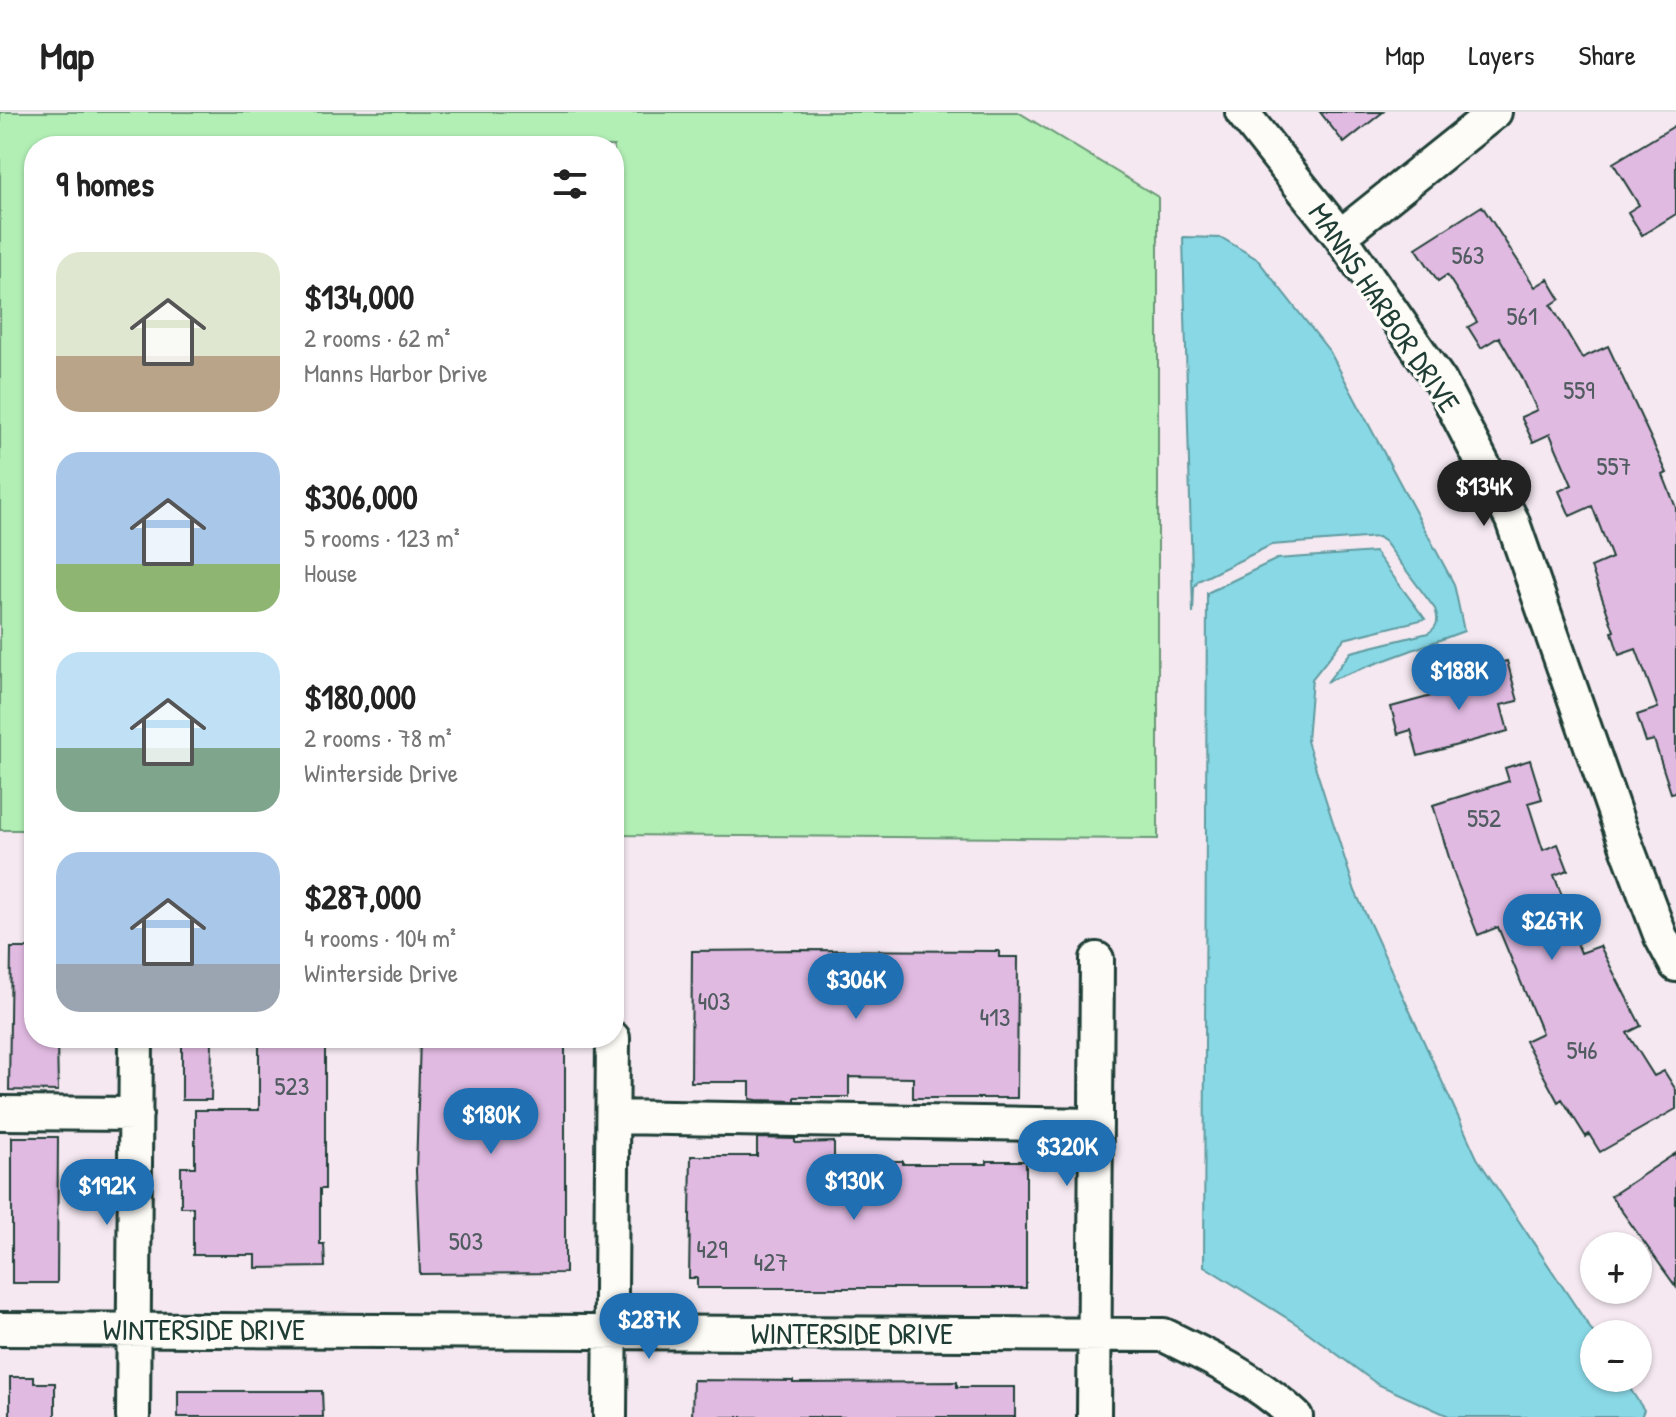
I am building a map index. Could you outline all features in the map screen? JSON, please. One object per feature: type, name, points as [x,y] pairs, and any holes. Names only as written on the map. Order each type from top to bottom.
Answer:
[{"type":"street","name":"MANNS HARBOR DRIVE","points":[[1242,112],[1340,236],[1440,381],[1512,520],[1618,823],[1661,937],[1676,965]]},
{"type":"street","points":[[1340,236],[1495,112]]},
{"type":"street","points":[[1094,1417],[1097,959]]},
{"type":"street","points":[[133,1417],[136,1048]]},
{"type":"street","points":[[610,1417],[613,1048]]},
{"type":"street","points":[[0,1113],[136,1114]]},
{"type":"street","points":[[613,1117],[1096,1125]]},
{"type":"street","name":"WINTERSIDE DRIVE","points":[[0,1329],[1164,1335],[1235,1370],[1296,1417]]},
{"type":"green space","points":[[0,112],[1018,112],[1158,197],[1158,839],[624,835],[624,136],[24,136],[24,830],[0,830]]},
{"type":"water","points":[[1183,237],[1222,238],[1257,259],[1330,352],[1454,584],[1464,631],[1328,681],[1351,652],[1428,633],[1437,623],[1435,609],[1378,537],[1271,545],[1198,581],[1194,588],[1193,614]]},
{"type":"water","points":[[1375,552],[1425,619],[1344,639],[1312,679],[1307,741],[1355,891],[1477,1158],[1585,1320],[1580,1320],[1580,1392],[1632,1392],[1644,1410],[1641,1417],[1451,1417],[1377,1384],[1298,1325],[1204,1266],[1207,593],[1277,559]]},
{"type":"building","points":[[1320,112],[1383,112],[1344,143]]},
{"type":"building","points":[[1676,125],[1676,214],[1642,235],[1628,212],[1639,205],[1613,163]]},
{"type":"building","points":[[1482,206],[1535,287],[1548,279],[1560,299],[1551,305],[1582,358],[1608,346],[1667,473],[1663,475],[1676,508],[1676,792],[1671,793],[1654,740],[1646,742],[1637,715],[1658,708],[1636,649],[1619,655],[1614,631],[1591,567],[1612,558],[1592,506],[1570,516],[1559,491],[1572,485],[1550,434],[1533,442],[1521,417],[1537,410],[1521,375],[1499,337],[1481,348],[1468,327],[1477,322],[1447,275],[1438,281],[1416,248]]},
{"type":"building","points":[[1507,661],[1518,701],[1501,705],[1508,731],[1418,756],[1411,730],[1398,734],[1391,707],[1483,682],[1479,668]]},
{"type":"building","points":[[1530,760],[1542,799],[1528,803],[1543,850],[1558,844],[1568,870],[1554,875],[1564,901],[1560,902],[1581,953],[1600,946],[1641,1026],[1627,1033],[1654,1076],[1664,1071],[1676,1090],[1676,1109],[1600,1152],[1589,1134],[1586,1137],[1562,1099],[1558,1102],[1525,1041],[1542,1033],[1498,927],[1478,935],[1455,877],[1433,805],[1509,781],[1505,768]]},
{"type":"building","points":[[11,948],[24,948],[24,1048],[57,1048],[58,1091],[9,1090]]},
{"type":"building","points":[[692,951],[999,951],[999,957],[1018,957],[1017,1098],[913,1098],[913,1078],[849,1077],[849,1097],[795,1097],[795,1101],[750,1099],[750,1082],[691,1082]]},
{"type":"building","points":[[182,1048],[212,1048],[211,1100],[182,1100]]},
{"type":"building","points":[[259,1048],[325,1048],[325,1189],[320,1189],[320,1244],[324,1244],[325,1267],[256,1268],[256,1255],[193,1255],[193,1207],[181,1207],[181,1167],[195,1167],[195,1110],[259,1110]]},
{"type":"building","points":[[420,1048],[565,1048],[565,1273],[420,1274],[416,1171]]},
{"type":"building","points":[[12,1137],[58,1137],[57,1283],[12,1283]]},
{"type":"building","points":[[757,1138],[795,1139],[795,1143],[834,1142],[834,1161],[987,1164],[987,1161],[1026,1161],[1026,1288],[697,1288],[697,1278],[689,1278],[691,1156],[757,1156]]},
{"type":"building","points":[[1676,1153],[1676,1287],[1652,1253],[1652,1232],[1637,1232],[1611,1196]]},
{"type":"building","points":[[10,1377],[34,1377],[34,1383],[55,1383],[55,1417],[10,1417]]},
{"type":"building","points":[[693,1380],[957,1382],[957,1387],[1015,1387],[1015,1417],[692,1417]]},
{"type":"building","points":[[178,1391],[322,1391],[323,1417],[178,1417]]}]
